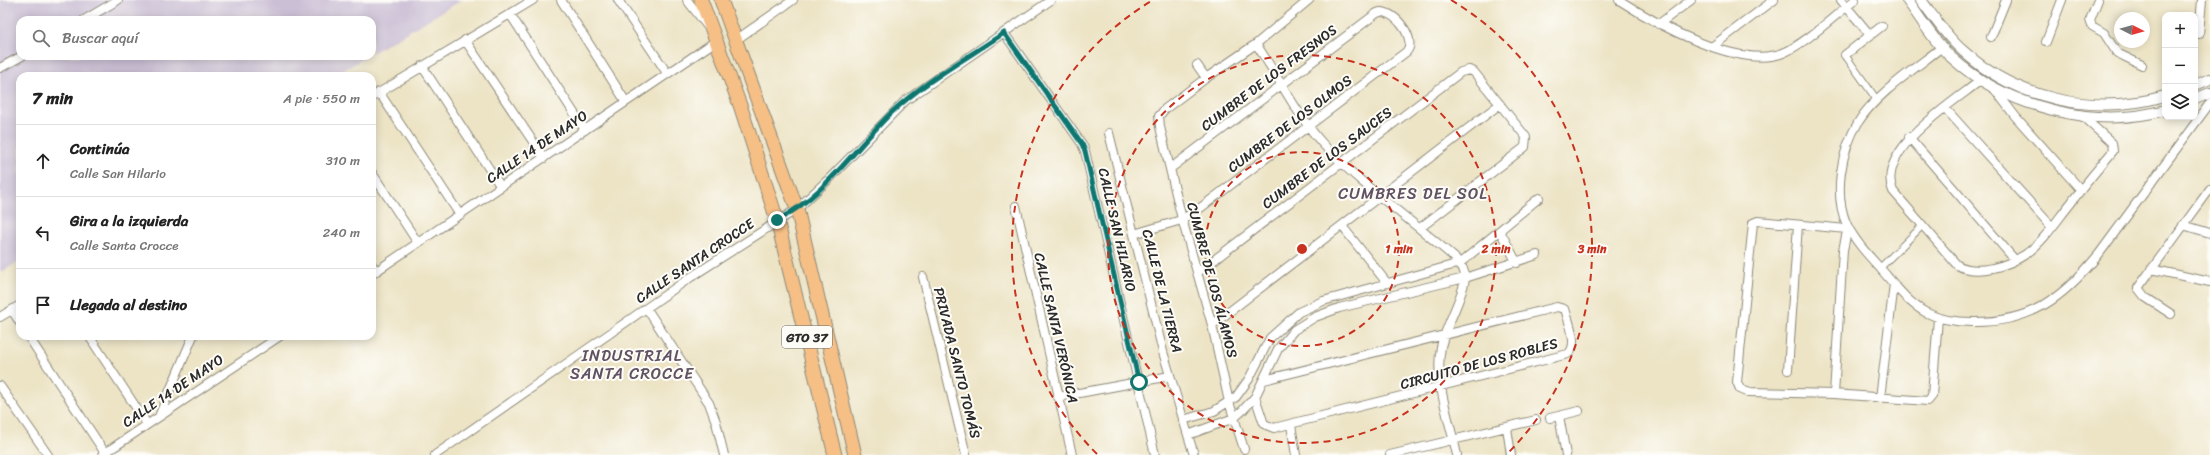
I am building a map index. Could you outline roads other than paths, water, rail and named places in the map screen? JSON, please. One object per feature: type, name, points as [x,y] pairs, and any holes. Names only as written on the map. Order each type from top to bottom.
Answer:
[{"type":"main road","name":"GTO 37","points":[[701,0],[741,108],[777,220],[835,455]]},
{"type":"main road","name":"GTO 37","points":[[721,0],[798,209],[855,455]]},
{"type":"street","points":[[91,16],[118,0]]},
{"type":"street","points":[[460,215],[376,95],[532,0]]},
{"type":"street","points":[[561,0],[626,102]]},
{"type":"street","points":[[618,0],[667,73]]},
{"type":"street","points":[[687,0],[715,38]]},
{"type":"street","points":[[727,15],[729,0]]},
{"type":"street","points":[[736,40],[793,0]]},
{"type":"street","name":"CALLE SANTA CROCCE","points":[[435,455],[777,220],[798,209],[905,101],[1051,0]]},
{"type":"street","points":[[1197,65],[1206,78],[1256,44],[1309,0]]},
{"type":"street","points":[[1619,0],[1659,24],[1691,40],[1756,57],[1783,53],[1792,48],[1844,3],[1855,0]]},
{"type":"street","points":[[1659,24],[1691,0]]},
{"type":"street","points":[[1713,46],[1774,0]]},
{"type":"street","points":[[1907,0],[1942,47],[1960,65],[1992,86],[2036,105],[2080,115],[2116,116],[2155,113],[2162,111]]},
{"type":"street","points":[[1922,0],[1943,30],[1962,50],[1995,75],[2026,90],[2064,101],[2102,105],[2131,103],[2162,97]]},
{"type":"street","points":[[1991,37],[2006,0]]},
{"type":"street","points":[[2046,42],[2062,0]]},
{"type":"street","points":[[2098,0],[2091,23],[2104,33],[2117,53],[2142,65]]},
{"type":"street","points":[[2199,34],[2202,0]]},
{"type":"street","points":[[1844,3],[1870,35]]},
{"type":"street","name":"CUMBRE DE LOS OLMOS","points":[[1134,234],[1182,219],[1195,212],[1406,52],[1410,46],[1410,38],[1392,14],[1384,11]]},
{"type":"street","name":"CUMBRE DE LOS FRESNOS","points":[[1171,168],[1377,13],[1384,11]]},
{"type":"street","points":[[510,14],[585,130]]},
{"type":"street","points":[[1877,100],[1845,55],[1882,26]]},
{"type":"street","name":"CALLE SAN HILARIO","points":[[1004,33],[1082,144],[1085,151],[1155,455]]},
{"type":"street","name":"CALLE 14 DE MAYO","points":[[376,269],[418,243],[544,158],[626,102],[715,38]]},
{"type":"street","points":[[465,40],[544,158]]},
{"type":"street","points":[[1256,44],[1283,84],[1308,126],[1342,163],[1420,228],[1460,264],[1465,278],[1443,337],[1440,360],[1442,387],[1457,455]]},
{"type":"street","points":[[1942,47],[1877,100],[1858,122],[1845,151],[1841,178],[1841,202],[1847,228],[1857,242],[1894,284],[1916,306],[1938,318],[1957,322],[2003,321],[2034,311],[2060,295],[2083,274],[2099,254],[2210,103]]},
{"type":"street","points":[[0,68],[16,59]]},
{"type":"street","points":[[422,66],[501,187]]},
{"type":"street","name":"CUMBRE DE LOS SAUCES","points":[[1197,273],[1461,72],[1469,70],[1474,72],[1500,104]]},
{"type":"street","name":"CUMBRE DE LOS ÁLAMOS","points":[[1206,78],[1165,109],[1160,116],[1160,127],[1182,219],[1212,325],[1234,418],[1244,449]]},
{"type":"street","points":[[2198,84],[2210,79]]},
{"type":"street","points":[[1981,80],[1909,138],[1896,159],[1892,170],[1890,184],[1893,191],[1922,226],[1957,265],[1962,268],[1984,270],[2015,260],[2037,244],[2081,190],[2114,147],[2112,143],[2080,115]]},
{"type":"street","points":[[1992,86],[2015,116],[2081,190]]},
{"type":"street","points":[[2198,98],[2210,93]]},
{"type":"street","points":[[1212,325],[1500,104],[1526,137],[1525,147],[1420,228]]},
{"type":"street","points":[[1945,108],[2052,227]]},
{"type":"street","name":"CALLE DE LA TIERRA","points":[[1109,133],[1170,376],[1182,420],[1194,455]]},
{"type":"street","points":[[1909,138],[2015,260]]},
{"type":"street","points":[[376,179],[418,243]]},
{"type":"street","points":[[2171,314],[2138,290],[2210,189]]},
{"type":"street","points":[[1182,420],[1214,411],[1236,397],[1249,379],[1270,338],[1298,312],[1319,302],[1460,264],[1539,198]]},
{"type":"street","name":"CALLE SANTA VERÓNICA","points":[[1016,206],[1072,455]]},
{"type":"street","points":[[1847,228],[1755,221],[1752,226],[1737,382],[1740,389],[1747,392],[1834,394],[1925,401],[1930,400],[1938,318]]},
{"type":"street","points":[[1788,370],[1798,225]]},
{"type":"street","points":[[2183,225],[2210,233]]},
{"type":"street","points":[[1342,226],[1386,283]]},
{"type":"street","points":[[1880,268],[1922,226]]},
{"type":"street","points":[[1834,394],[1843,250],[1847,228]]},
{"type":"street","points":[[1500,231],[1517,263]]},
{"type":"street","points":[[1188,435],[1234,418],[1255,397],[1278,349],[1294,330],[1315,317],[1339,308],[1465,278],[1517,263],[1537,255]]},
{"type":"street","points":[[2151,270],[2210,282]]},
{"type":"street","name":"PRIVADA SANTO TOMÁS","points":[[923,277],[966,455]]},
{"type":"street","points":[[1880,398],[1894,284]]},
{"type":"street","name":"CIRCUITO DE LOS ROBLES","points":[[1255,397],[1264,424],[1274,428],[1442,387],[1568,354],[1573,346],[1566,312],[1564,309],[1557,307],[1443,337],[1264,380]]},
{"type":"street","points":[[0,317],[16,308]]},
{"type":"street","points":[[647,309],[709,404],[716,422],[724,455]]},
{"type":"street","points":[[12,310],[16,316]]},
{"type":"street","points":[[31,340],[103,454]]},
{"type":"street","points":[[92,340],[147,424]]},
{"type":"street","points":[[160,415],[191,340]]},
{"type":"street","name":"CALLE 14 DE MAYO","points":[[103,454],[274,340]]},
{"type":"street","points":[[1058,397],[1170,376]]},
{"type":"street","points":[[0,386],[48,455]]},
{"type":"street","points":[[1566,455],[1554,417],[1579,411]]},
{"type":"street","points":[[1390,455],[1536,420]]},
{"type":"street","points":[[1291,425],[1296,455]]},
{"type":"street","points":[[1507,428],[1511,455]]},
{"type":"district","name":"CUMBRES DEL SOL","points":[[1413,193]]},
{"type":"district","name":"INDUSTRIAL SANTA CROCCE","points":[[632,364]]}]
